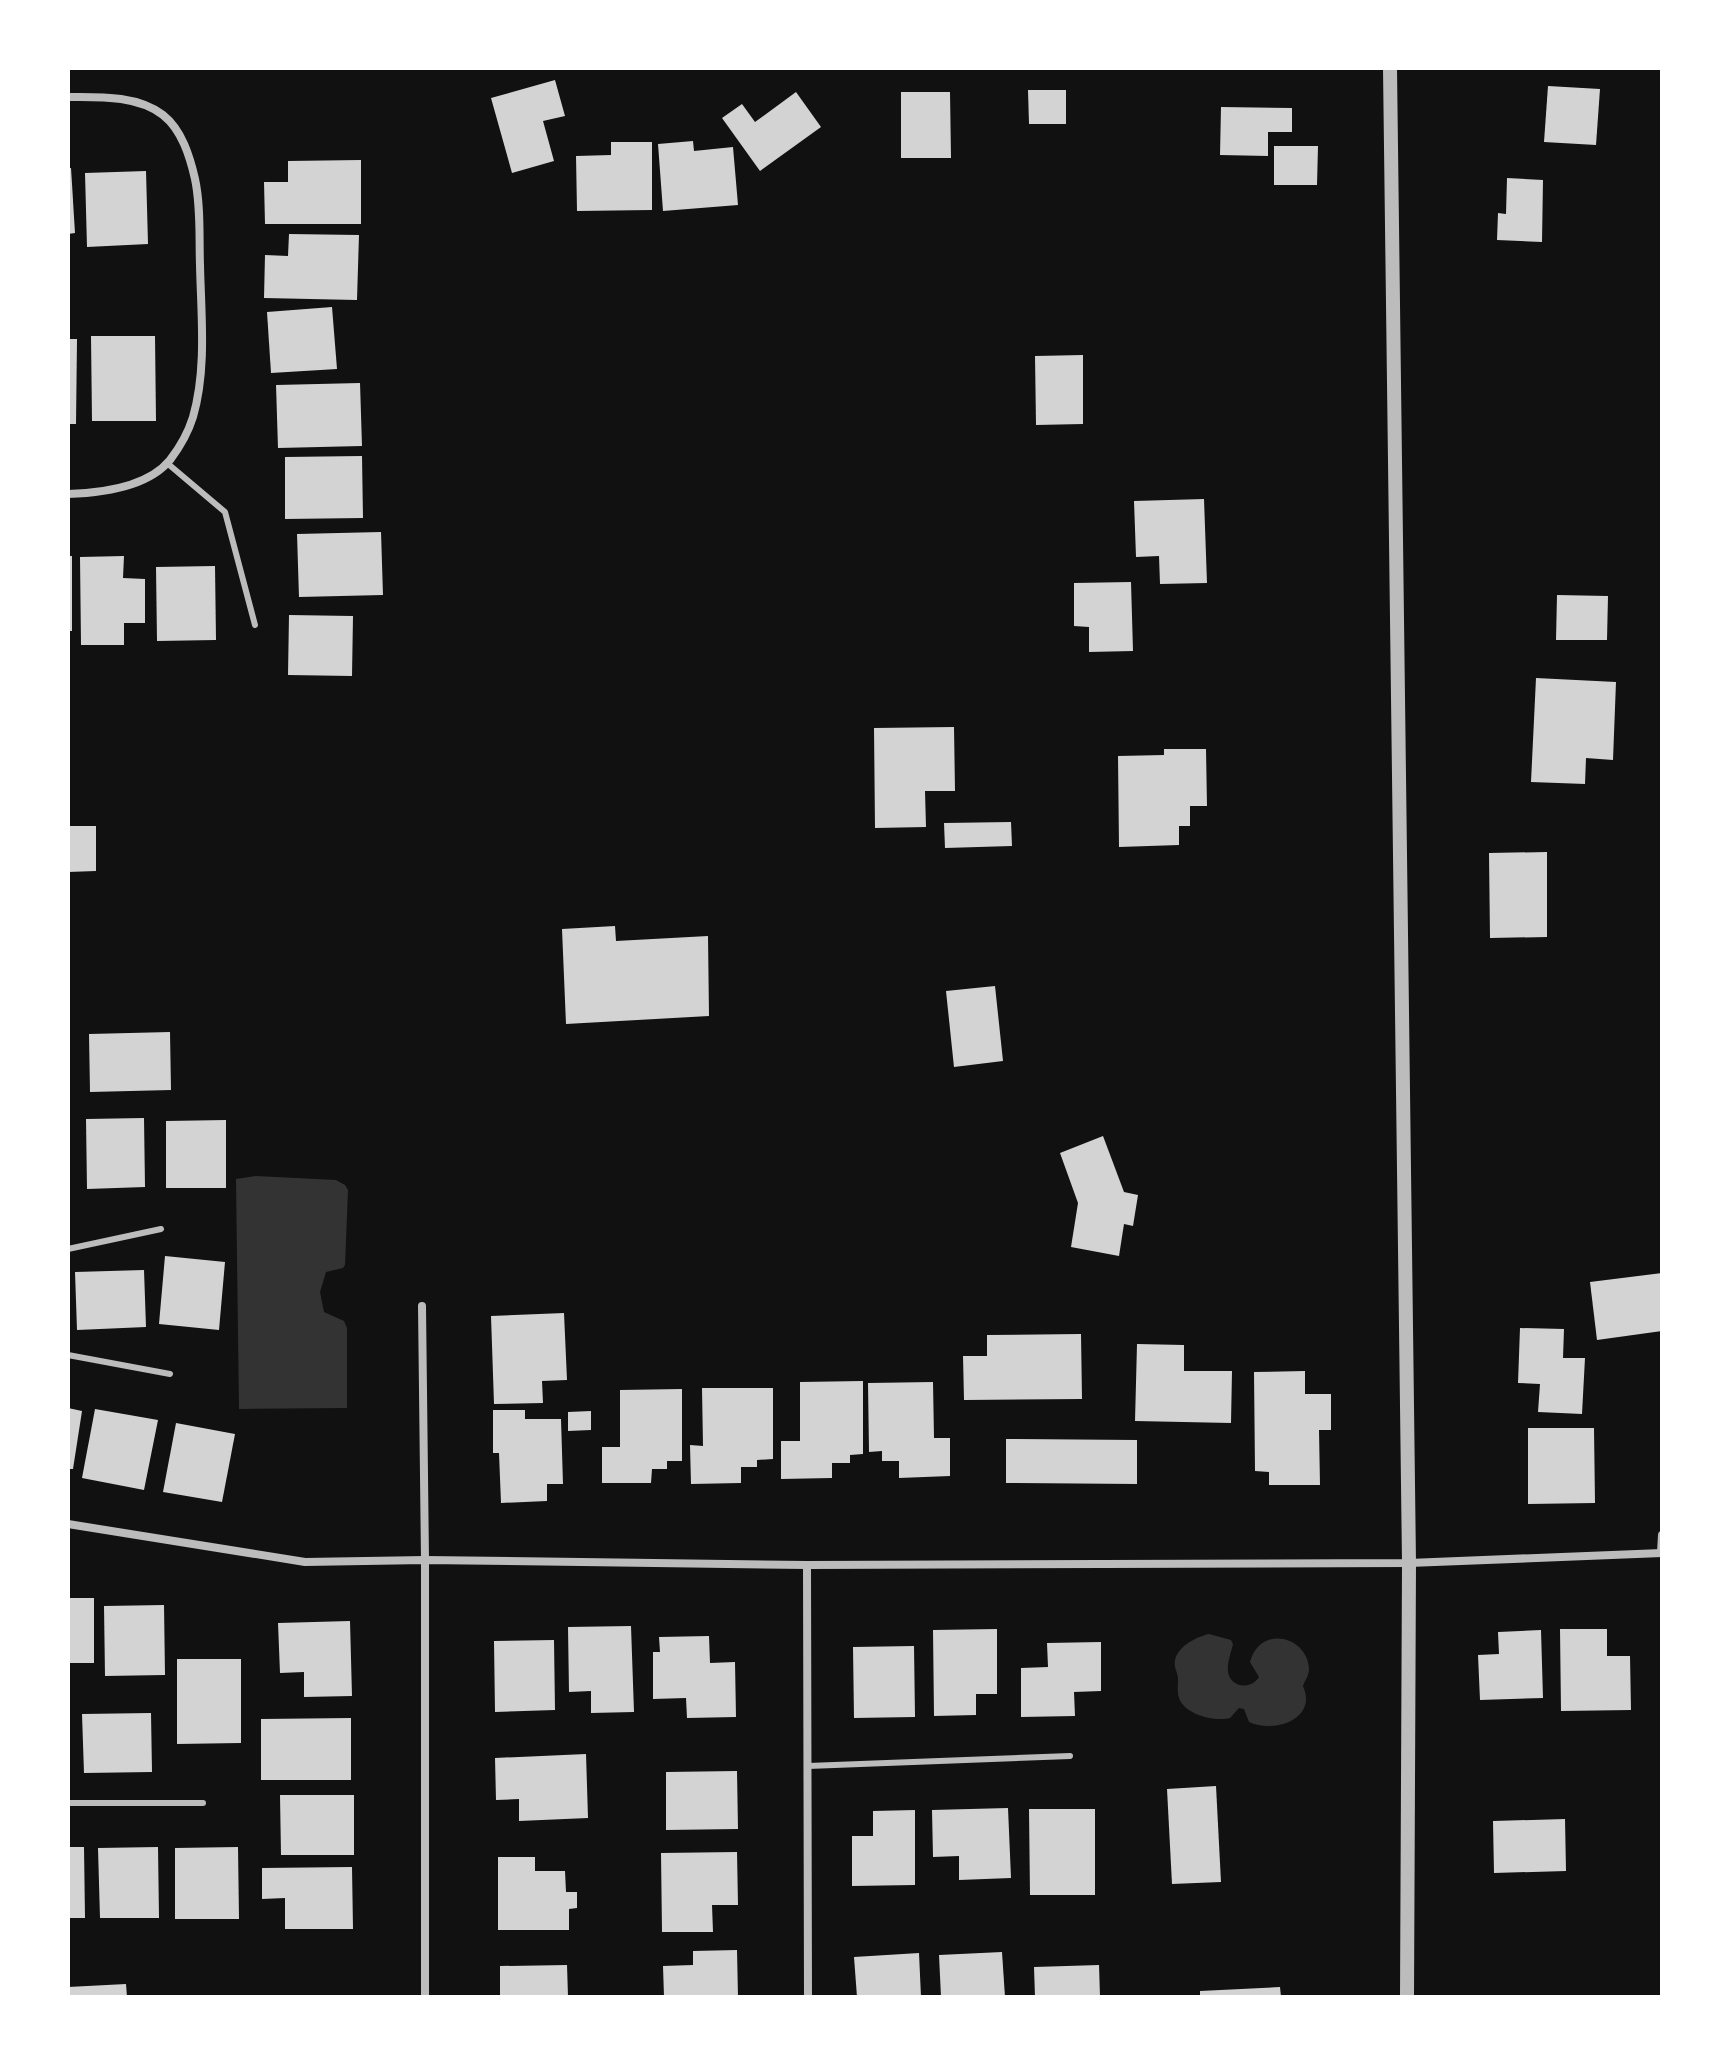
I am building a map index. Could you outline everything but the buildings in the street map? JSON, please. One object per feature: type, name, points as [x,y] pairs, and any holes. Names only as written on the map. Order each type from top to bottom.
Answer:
[{"type":"street","points":[[1390,68],[1409,1563],[1407,1997]]},
{"type":"street","points":[[68,97],[116,98],[142,105],[163,115],[178,133],[196,183],[201,342],[193,417],[183,441],[167,463],[146,478],[125,486],[68,494]]},
{"type":"street","points":[[422,1306],[425,1997]]},
{"type":"street","points":[[68,1524],[305,1562],[425,1560],[807,1565],[1409,1563],[1662,1553],[1662,1535]]},
{"type":"street","points":[[807,1565],[808,1997]]},
{"type":"lane","points":[[167,463],[225,512],[255,625]]},
{"type":"lane","points":[[68,1249],[161,1229]]},
{"type":"lane","points":[[68,1355],[170,1374]]},
{"type":"lane","points":[[808,1766],[1070,1756]]},
{"type":"lane","points":[[68,1803],[203,1803]]},
{"type":"shaded area","points":[[256,1176],[336,1180],[348,1190],[345,1265],[326,1272],[320,1292],[324,1312],[344,1321],[347,1328],[347,1408],[239,1409],[236,1179]]},
{"type":"shaded area","points":[[1209,1634],[1231,1640],[1228,1672],[1233,1681],[1242,1685],[1251,1684],[1259,1677],[1250,1662],[1263,1642],[1283,1639],[1301,1649],[1309,1669],[1303,1686],[1306,1698],[1299,1715],[1281,1725],[1270,1726],[1249,1722],[1244,1709],[1239,1708],[1230,1718],[1224,1719],[1201,1716],[1187,1709],[1178,1696],[1175,1661],[1186,1645]]}]
